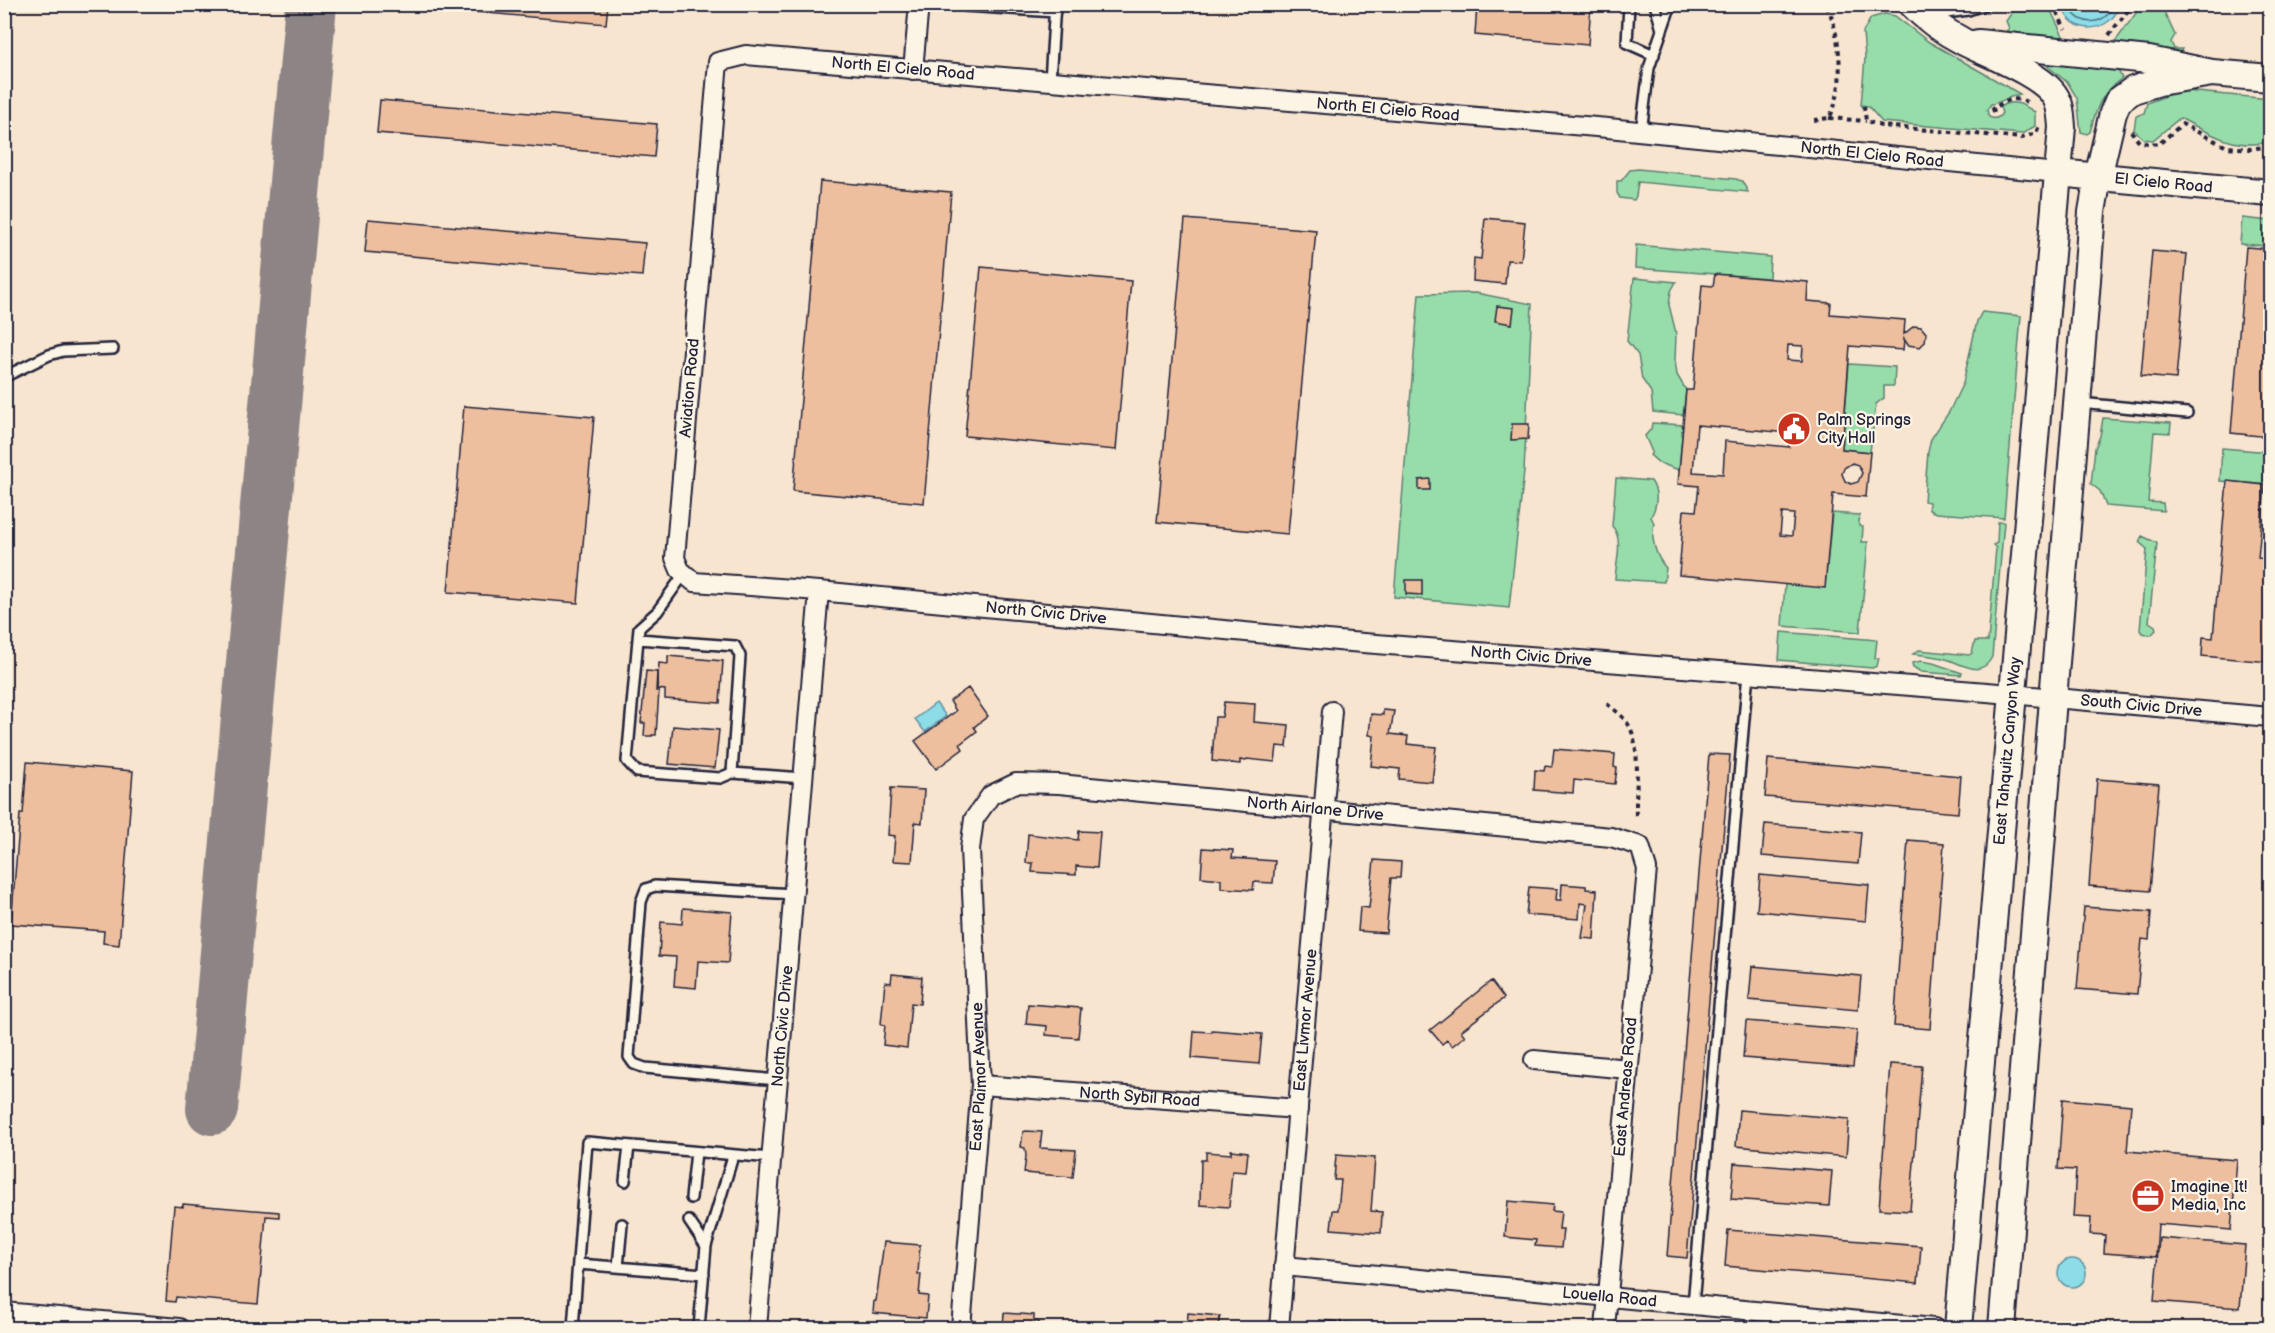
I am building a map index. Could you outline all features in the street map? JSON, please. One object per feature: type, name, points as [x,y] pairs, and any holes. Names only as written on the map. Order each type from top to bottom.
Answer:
[{"type":"main road","name":"East Tahquitz Canyon Way","points":[[1918,10],[1963,41],[2029,74],[2055,95],[2060,109],[2062,127],[1958,1329]]},
{"type":"main road","points":[[1963,41],[2149,60],[2212,73],[2271,78]]},
{"type":"main road","points":[[2002,1329],[2092,212],[2112,113],[2118,101],[2141,87],[2212,73]]},
{"type":"main road","name":"El Cielo Road","points":[[2058,173],[2271,193]]},
{"type":"street","points":[[913,70],[919,4]]},
{"type":"street","name":"North El Cielo Road","points":[[718,62],[746,55],[1641,132],[2058,173]]},
{"type":"street","name":"Aviation Road","points":[[684,574],[675,558],[718,62]]},
{"type":"street","points":[[684,574],[694,582],[819,591]]},
{"type":"street","name":"North Civic Drive","points":[[758,1329],[819,591],[1338,640],[2013,694]]},
{"type":"street","name":"South Civic Drive","points":[[2013,694],[2271,717]]},
{"type":"street","name":"East Livmor Avenue","points":[[1279,1329],[1332,711]]},
{"type":"street","name":"North Airlane Drive","points":[[991,795],[1016,783],[1059,784],[1611,837],[1640,846]]},
{"type":"street","name":"East Plaimor Avenue","points":[[962,1329],[981,1085],[970,849],[974,819],[991,795]]},
{"type":"street","name":"East Andreas Road","points":[[1605,1329],[1647,869],[1640,846]]},
{"type":"street","points":[[1534,1060],[1628,1069]]},
{"type":"street","name":"North Sybil Road","points":[[981,1085],[1298,1109]]},
{"type":"street","name":"Louella Road","points":[[1284,1266],[1934,1329]]},
{"type":"street","points":[[4,1312],[178,1329]]},
{"type":"lane","points":[[966,4],[965,6],[1055,8],[1050,81]]},
{"type":"lane","points":[[1629,4],[1627,43],[1654,55]]},
{"type":"lane","points":[[1655,4],[1662,30]]},
{"type":"lane","points":[[1641,132],[1649,69],[1671,4]]},
{"type":"lane","points":[[1918,10],[1968,10],[1986,4]]},
{"type":"lane","points":[[4,377],[48,355],[63,351],[113,349]]},
{"type":"lane","points":[[2077,403],[2187,413]]},
{"type":"lane","points":[[684,574],[657,612],[639,628],[627,761],[638,772],[720,778],[732,773],[804,778]]},
{"type":"lane","points":[[638,639],[735,646],[740,656],[732,773]]},
{"type":"lane","points":[[1693,1305],[1748,673]]},
{"type":"lane","points":[[778,1080],[645,1068],[634,1064],[629,1057],[641,902],[646,889],[655,886],[794,894]]},
{"type":"lane","points":[[573,1329],[587,1142],[772,1158]]},
{"type":"lane","points":[[625,1181],[629,1146]]},
{"type":"lane","points":[[691,1198],[696,1152]]},
{"type":"lane","points":[[699,1329],[706,1246],[733,1156]]},
{"type":"lane","points":[[689,1221],[706,1246]]},
{"type":"lane","points":[[618,1267],[622,1224]]},
{"type":"lane","points":[[578,1264],[704,1274]]},
{"type":"path","points":[[1826,4],[1836,31],[1840,57],[1836,107],[1829,118]]},
{"type":"path","points":[[2116,57],[2107,38],[2133,4]]},
{"type":"path","points":[[1997,106],[2005,100],[2012,99],[2020,99],[2033,105]]},
{"type":"path","points":[[1864,106],[1866,121]]},
{"type":"path","points":[[1814,120],[1829,118],[1866,121],[1881,126],[2022,138],[2036,133],[2041,118]]},
{"type":"path","points":[[2130,122],[2130,130],[2139,142],[2159,144],[2182,124],[2227,147],[2250,149],[2271,146]]},
{"type":"path","points":[[1607,704],[1626,722],[1634,735],[1636,817]]},
{"type":"green space","points":[[2017,5],[2048,5],[2064,38],[2063,45],[1989,31],[1990,29],[2005,33],[2009,28],[2006,21]]},
{"type":"green space","points":[[2142,5],[2161,5],[2175,35],[2171,42],[2174,49],[2182,49],[2179,54],[2117,49],[2114,43]]},
{"type":"green space","points":[[1885,14],[1895,16],[1929,42],[2020,94],[1991,104],[1987,110],[1989,117],[2000,116],[2002,113],[2000,107],[2014,103],[2035,112],[2035,126],[2022,134],[1882,122],[1868,106],[1861,105],[1865,58],[1863,32],[1871,18]]},
{"type":"green space","points":[[2040,60],[2115,65],[2122,78],[2104,96],[2097,108],[2090,132],[2087,134],[2081,132],[2077,98],[2068,83]]},
{"type":"green space","points":[[2186,91],[2270,99],[2270,142],[2245,144],[2234,142],[2212,135],[2180,118],[2153,140],[2144,139],[2134,130],[2136,116],[2144,113],[2147,103],[2173,93]]},
{"type":"green space","points":[[1630,170],[1736,179],[1742,181],[1748,192],[1638,182],[1634,200],[1620,198],[1617,193],[1617,181],[1621,181]]},
{"type":"green space","points":[[2242,218],[2270,221],[2270,246],[2240,244]]},
{"type":"green space","points":[[1636,245],[1770,257],[1769,278],[1635,268]]},
{"type":"green space","points":[[1634,278],[1676,282],[1671,291],[1669,305],[1676,333],[1677,375],[1686,390],[1683,415],[1653,412],[1651,392],[1642,379],[1638,355],[1627,341]]},
{"type":"green space","points":[[1476,293],[1532,304],[1524,472],[1509,608],[1394,597],[1419,294]]},
{"type":"green space","points":[[1982,312],[2021,316],[2004,518],[1936,513],[1929,510],[1929,502],[1924,501],[1931,439],[1949,412],[1963,383],[1977,321]]},
{"type":"green space","points":[[1849,364],[1895,367],[1894,386],[1884,386],[1884,398],[1876,404],[1870,452],[1842,449]]},
{"type":"green space","points":[[2103,418],[2171,423],[2170,433],[2154,432],[2148,502],[2163,503],[2164,511],[2106,506],[2100,491],[2091,484],[2095,448]]},
{"type":"green space","points":[[1652,423],[1683,425],[1679,470],[1659,463],[1650,455],[1652,452],[1645,436],[1651,429]]},
{"type":"green space","points":[[2222,448],[2270,452],[2270,485],[2220,481]]},
{"type":"green space","points":[[1616,478],[1651,481],[1654,485],[1656,499],[1651,517],[1654,523],[1653,541],[1662,564],[1666,568],[1664,582],[1615,579],[1618,537],[1612,526]]},
{"type":"green space","points":[[1832,513],[1859,515],[1859,526],[1863,527],[1862,542],[1868,542],[1860,632],[1782,626],[1785,584],[1825,587]]},
{"type":"green space","points":[[1998,522],[2004,522],[1992,657],[1988,664],[1977,669],[1942,658],[1913,654],[1919,650],[1969,655],[1972,653],[1975,641],[1988,641],[1996,548],[1993,545],[1997,543]]},
{"type":"green space","points":[[2142,536],[2157,543],[2149,622],[2155,626],[2156,630],[2151,635],[2142,633],[2140,630],[2147,549],[2139,542]]},
{"type":"green space","points":[[1781,632],[1877,640],[1875,658],[1879,658],[1877,666],[1872,668],[1779,660]]},
{"type":"green space","points":[[1921,661],[1962,673],[1961,675],[1921,672],[1913,667],[1912,663]]},
{"type":"water","points":[[2062,4],[2120,5],[2108,22],[2091,28],[2073,23]]},
{"type":"water","points":[[936,703],[946,716],[925,732],[915,719]]},
{"type":"water","points":[[2072,1259],[2082,1263],[2086,1273],[2082,1283],[2072,1287],[2062,1283],[2058,1273],[2062,1263]]},
{"type":"building","points":[[388,4],[608,4],[606,24]]},
{"type":"building","points":[[1477,4],[1591,4],[1588,45],[1475,35]]},
{"type":"building","points":[[380,100],[657,124],[654,157],[377,133]]},
{"type":"building","points":[[820,181],[951,192],[924,503],[793,491]]},
{"type":"building","points":[[1485,218],[1525,222],[1521,261],[1507,260],[1505,284],[1473,281],[1474,258],[1481,259]]},
{"type":"building","points":[[368,219],[645,243],[642,276],[365,252]]},
{"type":"building","points":[[1185,219],[1316,230],[1288,534],[1157,522]]},
{"type":"building","points":[[2246,247],[2270,249],[2270,437],[2231,433]]},
{"type":"building","points":[[2152,251],[2187,254],[2176,379],[2141,376]]},
{"type":"building","points":[[981,267],[1131,281],[1116,450],[965,436]]},
{"type":"building","name":"Palm Springs City Hall","points":[[1715,274],[1808,282],[1807,301],[1831,303],[1830,314],[1905,320],[1904,334],[1914,326],[1921,327],[1926,333],[1925,342],[1920,347],[1908,345],[1904,339],[1903,350],[1850,346],[1842,449],[1870,452],[1866,497],[1833,494],[1825,588],[1679,575],[1684,510],[1696,511],[1699,486],[1678,484],[1686,390],[1693,390],[1702,285],[1713,286]],"holes":[[[1788,345],[1803,346],[1802,361],[1787,360]],[[1697,425],[1790,433],[1789,447],[1725,441],[1723,474],[1693,472]],[[1852,463],[1858,465],[1862,473],[1858,482],[1851,484],[1845,481],[1842,474],[1844,468]],[[1782,513],[1794,514],[1792,536],[1780,535]]]},
{"type":"building","points":[[1497,306],[1514,308],[1512,324],[1495,321]]},
{"type":"building","points":[[464,406],[594,417],[578,603],[448,592]]},
{"type":"building","points":[[1512,424],[1529,424],[1528,439],[1511,440]]},
{"type":"building","points":[[1430,479],[1430,490],[1419,490],[1419,480]]},
{"type":"building","points":[[2227,481],[2265,485],[2258,558],[2270,559],[2270,662],[2202,656],[2203,637],[2213,638]]},
{"type":"building","points":[[1406,580],[1422,580],[1422,595],[1406,594]]},
{"type":"building","points":[[668,656],[723,661],[720,703],[665,699],[665,690],[657,689],[659,663],[668,664]]},
{"type":"building","points":[[646,671],[657,672],[656,691],[659,691],[656,735],[652,736],[644,736],[645,723],[641,723]]},
{"type":"building","points":[[968,688],[988,716],[974,727],[977,731],[960,744],[963,749],[936,769],[915,741],[956,711],[950,701]]},
{"type":"building","points":[[1224,702],[1255,704],[1254,722],[1289,725],[1287,747],[1277,746],[1275,762],[1247,759],[1246,761],[1240,760],[1240,764],[1212,761],[1215,717],[1222,717]]},
{"type":"building","points":[[1383,710],[1394,711],[1390,734],[1408,736],[1407,744],[1436,747],[1432,782],[1399,779],[1400,769],[1371,766],[1374,736],[1369,735],[1371,714],[1383,715]]},
{"type":"building","points":[[673,726],[719,730],[715,768],[669,764]]},
{"type":"building","points":[[1554,749],[1615,754],[1614,767],[1617,768],[1615,784],[1574,780],[1573,793],[1534,790],[1535,770],[1544,771],[1545,766],[1552,767]]},
{"type":"building","points":[[1709,754],[1730,755],[1687,1258],[1667,1256]]},
{"type":"building","points":[[1768,759],[1961,776],[1958,813],[1765,797]]},
{"type":"building","points":[[27,762],[133,771],[119,945],[103,943],[104,931],[11,924],[20,814],[23,814]]},
{"type":"building","points":[[2097,779],[2159,784],[2150,891],[2089,886]]},
{"type":"building","points":[[891,788],[924,790],[922,823],[915,822],[912,862],[893,861],[895,836],[888,835]]},
{"type":"building","points":[[1765,824],[1861,832],[1858,864],[1762,856]]},
{"type":"building","points":[[1079,831],[1100,832],[1097,868],[1076,866],[1076,875],[1032,872],[1033,863],[1026,863],[1028,834],[1078,840]]},
{"type":"building","points":[[1908,840],[1944,843],[1930,1029],[1894,1026]]},
{"type":"building","points":[[1203,848],[1233,850],[1232,858],[1275,861],[1273,883],[1254,882],[1253,890],[1221,888],[1221,879],[1201,877]]},
{"type":"building","points":[[1374,860],[1401,862],[1400,878],[1391,878],[1386,933],[1358,931],[1360,907],[1369,908]]},
{"type":"building","points":[[1760,875],[1869,885],[1866,921],[1757,911]]},
{"type":"building","points":[[1562,884],[1586,886],[1586,889],[1597,890],[1594,939],[1582,938],[1587,904],[1580,903],[1579,919],[1526,915],[1529,887],[1557,889],[1556,900],[1561,900]]},
{"type":"building","points":[[2084,907],[2151,912],[2149,940],[2142,939],[2137,994],[2077,989]]},
{"type":"building","points":[[683,908],[732,912],[728,963],[698,961],[696,988],[674,986],[676,957],[659,956],[661,922],[682,924]]},
{"type":"building","points":[[1752,966],[1861,976],[1858,1010],[1749,1000]]},
{"type":"building","points":[[892,974],[922,977],[920,1004],[911,1003],[907,1048],[883,1045],[885,1025],[881,1024],[885,982],[891,983]]},
{"type":"building","points":[[1491,981],[1504,998],[1461,1031],[1465,1036],[1452,1046],[1447,1040],[1442,1044],[1430,1030]]},
{"type":"building","points":[[1028,1004],[1081,1008],[1078,1038],[1046,1035],[1047,1026],[1026,1024]]},
{"type":"building","points":[[1746,1021],[1857,1030],[1853,1067],[1743,1058]]},
{"type":"building","points":[[1212,1030],[1262,1034],[1259,1064],[1192,1058],[1194,1031],[1212,1032]]},
{"type":"building","points":[[1890,1064],[1922,1066],[1910,1211],[1879,1209]]},
{"type":"building","points":[[2063,1099],[2131,1105],[2127,1151],[2237,1160],[2231,1230],[2158,1224],[2156,1257],[2104,1253],[2105,1235],[2090,1234],[2091,1218],[2073,1217],[2076,1170],[2058,1169]]},
{"type":"building","points":[[1739,1110],[1849,1119],[1846,1157],[1736,1146]]},
{"type":"building","points":[[1023,1132],[1042,1132],[1040,1148],[1076,1150],[1073,1177],[1024,1173],[1026,1156],[1025,1148],[1021,1147]]},
{"type":"building","points":[[1231,1150],[1248,1152],[1246,1172],[1232,1171],[1229,1207],[1200,1205],[1201,1160],[1206,1160],[1206,1152],[1231,1154]]},
{"type":"building","points":[[1336,1155],[1375,1158],[1371,1211],[1382,1212],[1381,1233],[1331,1229],[1333,1210],[1338,1210],[1341,1180],[1334,1180]]},
{"type":"building","points":[[1734,1163],[1832,1171],[1829,1206],[1731,1199]]},
{"type":"building","points":[[1508,1201],[1553,1205],[1552,1211],[1561,1212],[1559,1229],[1563,1229],[1561,1248],[1535,1246],[1536,1240],[1505,1237]]},
{"type":"building","points":[[183,1204],[279,1212],[279,1217],[266,1216],[258,1304],[176,1297],[175,1302],[166,1301],[174,1206],[183,1207]]},
{"type":"building","points":[[1728,1230],[1921,1246],[1918,1283],[1725,1266]]},
{"type":"building","points":[[2159,1238],[2245,1245],[2240,1308],[2154,1301]]},
{"type":"building","points":[[884,1242],[920,1245],[919,1295],[928,1296],[926,1318],[873,1313]]},
{"type":"building","points":[[1004,1313],[1034,1315],[1034,1321],[1039,1322],[1039,1328],[1003,1328]]},
{"type":"building","points":[[1188,1313],[1220,1316],[1219,1328],[1187,1328]]},
{"type":"building","points":[[1319,1320],[1353,1323],[1353,1328],[1319,1328]]},
{"type":"taxiway","points":[[212,1109],[311,4]]},
{"type":"place","name":"Palm Springs City Hall","points":[[1794,429]]},
{"type":"place","name":"Imagine It! Media, Inc","points":[[2148,1196]]}]
